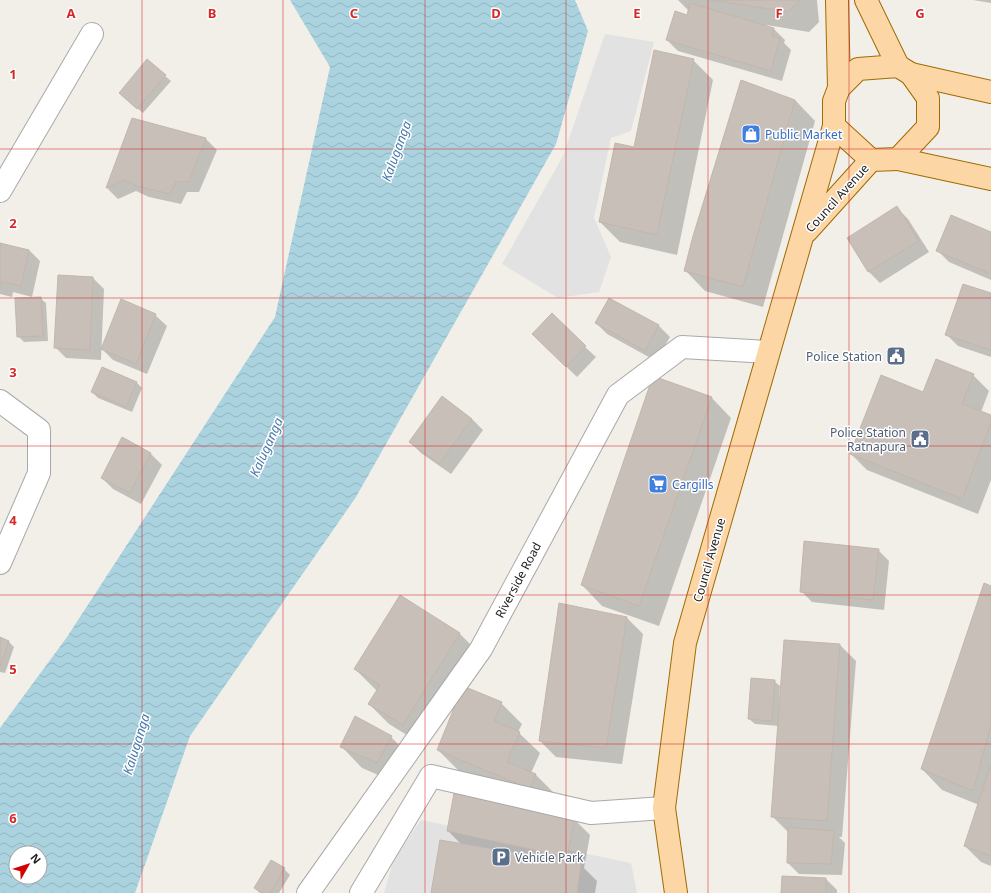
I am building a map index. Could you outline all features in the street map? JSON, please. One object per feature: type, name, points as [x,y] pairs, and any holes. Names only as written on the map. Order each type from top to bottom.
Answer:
[{"type":"main road","points":[[837,0],[839,88],[834,101],[834,126],[871,160],[898,159],[991,179]]},
{"type":"main road","points":[[866,0],[904,70],[928,98],[928,127],[898,159]]},
{"type":"main road","points":[[839,88],[858,69],[904,70],[991,92]]},
{"type":"main road","name":"Council Avenue","points":[[676,893],[664,808],[685,643],[834,126]]},
{"type":"main road","name":"Council Avenue","points":[[803,235],[871,160]]},
{"type":"street","points":[[0,191],[92,34]]},
{"type":"street","name":"Riverside Road","points":[[308,893],[481,649],[618,395],[682,347],[768,352]]},
{"type":"street","points":[[0,401],[39,430],[39,473],[0,563]]},
{"type":"street","points":[[361,893],[431,776],[592,813],[664,808]]},
{"type":"shaded area","points":[[605,34],[654,42],[631,131],[611,138],[594,218],[611,257],[599,292],[558,298],[502,264],[563,156]]},
{"type":"shaded area","name":"Vehicle Park","points":[[421,820],[631,863],[637,893],[384,893],[392,865]]},
{"type":"water","name":"Kaluganga","points":[[290,0],[575,0],[588,31],[556,144],[356,497],[190,736],[135,893],[0,893],[0,728],[67,637],[275,317],[330,67]]},
{"type":"building","points":[[711,0],[799,0],[799,1],[789,12]]},
{"type":"building","points":[[690,3],[774,28],[772,36],[780,38],[771,71],[666,40],[675,11],[687,15]]},
{"type":"building","points":[[654,50],[694,59],[657,235],[599,222],[615,143],[634,147]]},
{"type":"building","points":[[147,59],[166,75],[137,109],[119,93]]},
{"type":"building","points":[[741,80],[795,100],[743,287],[684,271],[693,236]]},
{"type":"building","points":[[132,118],[206,138],[189,182],[176,182],[170,194],[137,186],[124,180],[106,188]]},
{"type":"building","points":[[897,206],[919,241],[868,272],[847,238]]},
{"type":"building","points":[[951,215],[991,232],[991,274],[936,251]]},
{"type":"building","points":[[0,243],[29,250],[21,286],[2,282],[0,286]]},
{"type":"building","points":[[58,275],[93,277],[90,350],[54,348]]},
{"type":"building","points":[[963,284],[991,293],[991,350],[945,335]]},
{"type":"building","points":[[41,297],[43,336],[17,337],[15,298]]},
{"type":"building","points":[[609,298],[659,325],[645,351],[595,323]]},
{"type":"building","points":[[121,299],[156,314],[136,364],[101,349]]},
{"type":"building","points":[[552,313],[586,346],[566,367],[532,334]]},
{"type":"building","name":"Police Station Ratnapura","points":[[936,359],[974,374],[962,404],[991,415],[991,423],[962,499],[850,454],[881,375],[923,392]]},
{"type":"building","points":[[102,367],[137,382],[126,407],[91,392]]},
{"type":"building","points":[[653,376],[712,397],[639,606],[581,585]]},
{"type":"building","points":[[442,396],[472,419],[439,464],[409,442]]},
{"type":"building","points":[[122,437],[151,453],[130,493],[101,478]]},
{"type":"building","points":[[804,541],[879,549],[873,600],[800,592]]},
{"type":"building","points":[[984,583],[991,586],[991,725],[973,791],[921,769]]},
{"type":"building","points":[[400,595],[460,633],[403,725],[368,704],[380,685],[354,669]]},
{"type":"building","points":[[559,603],[627,617],[606,748],[539,741]]},
{"type":"building","points":[[0,637],[9,641],[0,667]]},
{"type":"building","points":[[784,640],[840,644],[827,821],[771,817]]},
{"type":"building","points":[[751,678],[775,680],[772,721],[748,719]]},
{"type":"building","points":[[463,686],[502,702],[494,721],[520,732],[507,762],[536,774],[530,789],[437,750]]},
{"type":"building","points":[[355,716],[392,736],[377,763],[340,747]]},
{"type":"building","points":[[991,764],[991,856],[964,846]]},
{"type":"building","points":[[454,793],[575,818],[567,857],[447,831]]},
{"type":"building","points":[[788,827],[834,831],[831,864],[787,863]]},
{"type":"building","points":[[440,840],[581,864],[577,893],[431,893]]},
{"type":"building","points":[[271,860],[285,868],[270,893],[262,893],[254,888]]},
{"type":"building","points":[[782,876],[826,878],[826,893],[781,893]]},
{"type":"place","name":"Public Market","points":[[751,134]]},
{"type":"place","name":"Police Station","points":[[896,356]]},
{"type":"place","name":"Police Station Ratnapura","points":[[920,439]]},
{"type":"place","name":"Cargills","points":[[658,484]]},
{"type":"place","name":"Vehicle Park","points":[[501,857]]}]
